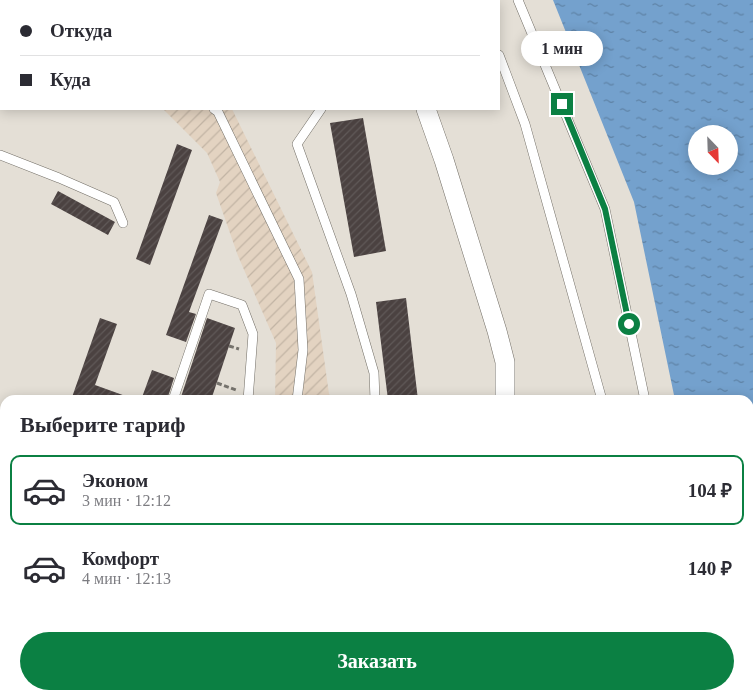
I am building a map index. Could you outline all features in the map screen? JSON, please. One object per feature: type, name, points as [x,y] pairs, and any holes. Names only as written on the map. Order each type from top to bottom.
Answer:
[{"type":"street","points":[[426,110],[444,160],[497,331],[505,362],[505,395]]},
{"type":"lane","points":[[518,0],[605,209],[644,395]]},
{"type":"lane","points":[[500,58],[525,124],[601,395]]},
{"type":"lane","points":[[215,110],[218,112],[299,279],[303,350],[298,395]]},
{"type":"lane","points":[[320,110],[297,144],[351,294],[374,373],[376,395]]},
{"type":"lane","points":[[0,156],[59,178],[114,202],[122,223]]},
{"type":"lane","points":[[176,395],[209,294],[242,305],[253,334],[248,395]]},
{"type":"path","points":[[229,346],[239,349]]},
{"type":"path","points":[[217,383],[236,390]]},
{"type":"shaded area","points":[[164,110],[232,110],[312,272],[330,395],[275,395],[276,343],[238,256],[216,193],[220,182],[207,153]]},
{"type":"water","points":[[553,0],[753,0],[753,395],[674,395],[634,202]]},
{"type":"building","points":[[363,118],[386,251],[354,257],[330,123]]},
{"type":"building","points":[[177,144],[192,150],[150,265],[136,259]]},
{"type":"building","points":[[58,191],[115,222],[108,235],[51,204]]},
{"type":"building","points":[[209,215],[223,220],[189,312],[196,314],[186,342],[166,335]]},
{"type":"building","points":[[406,298],[417,395],[387,395],[376,302]]},
{"type":"building","points":[[100,318],[117,324],[95,385],[123,395],[73,395]]},
{"type":"building","points":[[207,318],[235,328],[213,395],[182,395]]},
{"type":"building","points":[[152,370],[174,378],[169,395],[143,395]]},
{"type":"route","points":[[562,104],[605,209],[629,324]]}]
